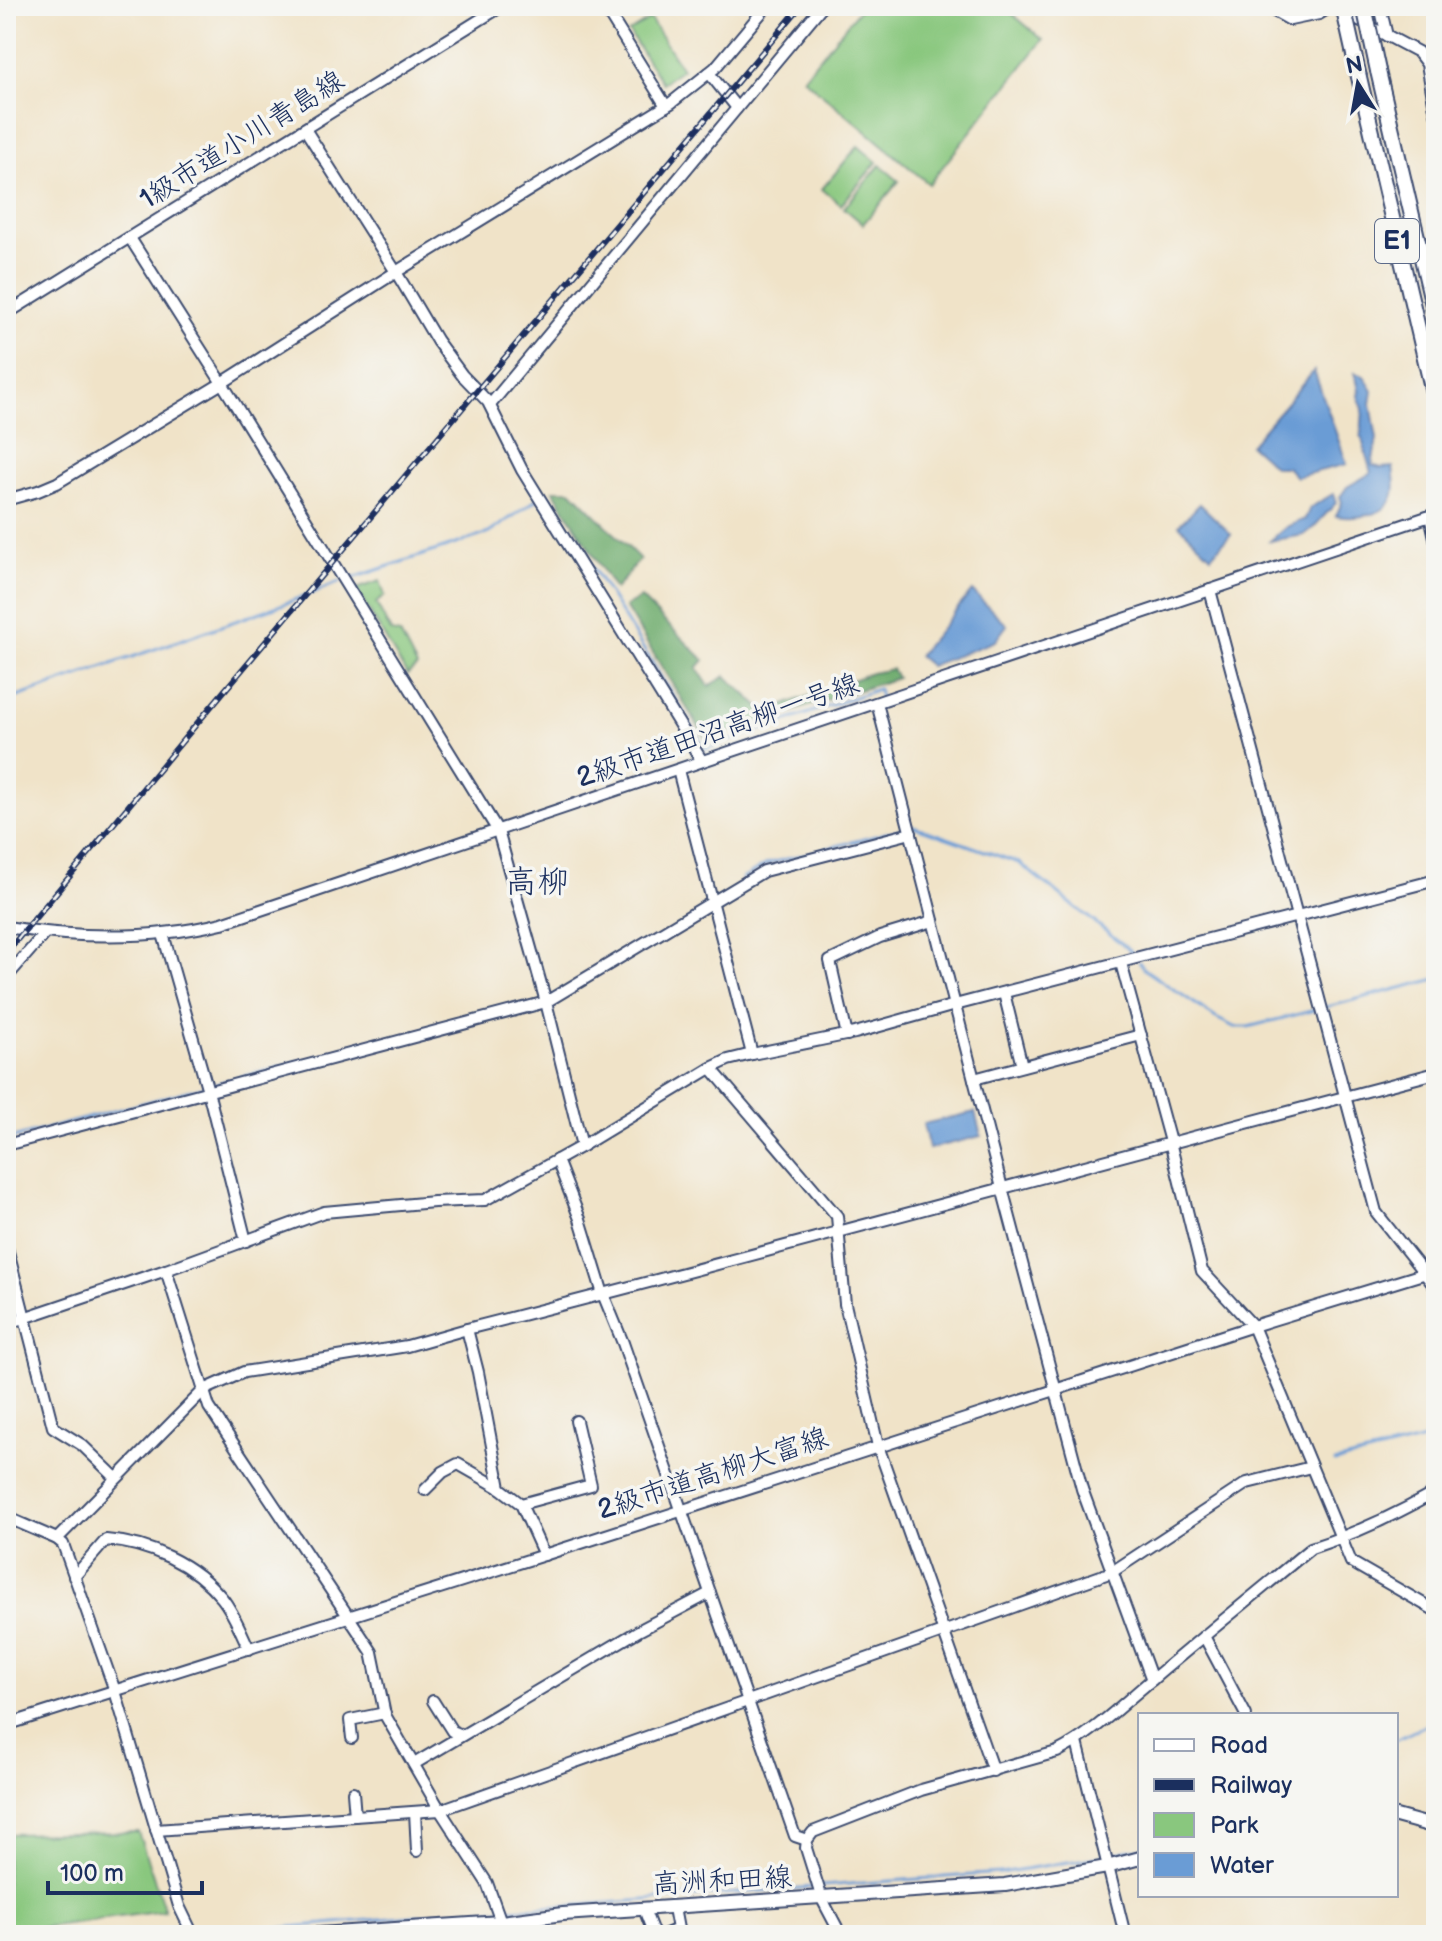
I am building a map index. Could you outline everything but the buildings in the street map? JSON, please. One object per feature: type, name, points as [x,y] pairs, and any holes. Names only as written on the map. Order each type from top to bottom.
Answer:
[{"type":"highway","name":"E1","points":[[1343,6],[1436,405]]},
{"type":"highway","name":"E1","points":[[1364,6],[1436,318]]},
{"type":"main road","points":[[1398,1817],[1436,1827]]},
{"type":"main road","name":"高洲和田線","points":[[304,1935],[501,1922],[563,1914],[1005,1885],[1138,1859]]},
{"type":"street","name":"1級市道小川青島線","points":[[6,314],[502,6]]},
{"type":"street","points":[[604,6],[666,106]]},
{"type":"street","points":[[6,500],[57,483],[666,106],[709,73],[767,6]]},
{"type":"street","points":[[490,405],[822,6]]},
{"type":"street","points":[[1265,6],[1290,20],[1319,14],[1332,6],[1418,52],[1427,64],[1436,114]]},
{"type":"street","points":[[1380,6],[1387,36]]},
{"type":"street","points":[[709,73],[737,108]]},
{"type":"street","points":[[305,129],[437,341],[462,375],[490,405],[522,470],[702,761]]},
{"type":"street","points":[[130,238],[498,831],[582,1146]]},
{"type":"street","points":[[1433,515],[1436,542]]},
{"type":"street","name":"2級市道田沼高柳一号線","points":[[6,927],[45,933],[163,934],[222,923],[1433,515]]},
{"type":"street","points":[[1210,590],[1376,1212],[1430,1272],[1436,1288]]},
{"type":"street","points":[[877,703],[1082,1489],[1152,1680]]},
{"type":"street","points":[[678,770],[752,1054]]},
{"type":"street","points":[[6,1145],[546,1002],[764,871],[911,833]]},
{"type":"street","points":[[6,1324],[324,1212],[485,1200],[728,1060],[847,1035],[1436,880]]},
{"type":"street","points":[[847,1035],[830,961],[880,937],[933,921]]},
{"type":"street","points":[[6,978],[45,933]]},
{"type":"street","points":[[163,934],[208,1091],[246,1241]]},
{"type":"street","points":[[1121,963],[1202,1271],[1253,1326],[1351,1562],[1436,1611]]},
{"type":"street","points":[[1004,993],[1022,1066]]},
{"type":"street","points":[[974,1079],[1141,1035]]},
{"type":"street","points":[[711,1068],[837,1216],[845,1304],[878,1446],[993,1771]]},
{"type":"street","points":[[57,1539],[204,1390],[244,1372],[407,1346],[1436,1073]]},
{"type":"street","points":[[557,1160],[795,1836],[807,1840]]},
{"type":"street","points":[[6,1244],[53,1427],[82,1445],[116,1478]]},
{"type":"street","points":[[166,1270],[209,1407],[372,1652],[391,1728],[487,1883],[507,1935]]},
{"type":"street","name":"2級市道高柳大富線","points":[[6,1725],[1430,1272]]},
{"type":"street","points":[[467,1329],[500,1488]]},
{"type":"street","points":[[521,1504],[591,1485],[576,1421]]},
{"type":"street","points":[[425,1490],[443,1472],[458,1464],[521,1504],[544,1555]]},
{"type":"street","points":[[156,1830],[440,1810],[1112,1572],[1247,1483],[1311,1467]]},
{"type":"street","points":[[841,1935],[822,1899],[806,1848],[813,1832],[921,1790],[1057,1752],[1077,1742],[1311,1548],[1340,1538],[1436,1492]]},
{"type":"street","points":[[6,1517],[63,1544],[115,1691],[179,1906],[193,1935]]},
{"type":"street","points":[[74,1577],[106,1540],[128,1542],[154,1550],[187,1568],[223,1599],[249,1649]]},
{"type":"street","points":[[414,1764],[640,1630],[710,1593]]},
{"type":"street","points":[[1204,1636],[1245,1713]]},
{"type":"street","points":[[433,1701],[452,1731],[462,1735]]},
{"type":"street","points":[[352,1738],[350,1720],[385,1713]]},
{"type":"street","points":[[1077,1742],[1125,1935]]},
{"type":"street","points":[[353,1792],[355,1816]]},
{"type":"street","points":[[415,1812],[417,1851]]},
{"type":"street","points":[[664,1935],[680,1932],[674,1908]]},
{"type":"street","points":[[644,1909],[654,1935]]},
{"type":"green space","points":[[862,6],[1003,6],[1043,40],[929,184],[803,78]]},
{"type":"green space","points":[[650,19],[682,69],[662,83],[629,32]]},
{"type":"green space","points":[[858,146],[877,162],[841,205],[822,189]]},
{"type":"green space","points":[[880,165],[899,181],[863,224],[844,208]]},
{"type":"green space","points":[[553,490],[571,490],[640,559],[615,590]]},
{"type":"green space","points":[[380,581],[385,596],[376,603],[391,632],[400,634],[417,667],[407,675],[356,589]]},
{"type":"green space","points":[[641,598],[704,660],[697,668],[709,686],[726,676],[765,712],[871,673],[892,669],[897,678],[706,739],[625,607]]},
{"type":"green space","points":[[138,1832],[165,1911],[6,1932],[6,1834]]},
{"type":"water","points":[[1314,371],[1347,464],[1296,477],[1287,467],[1275,467],[1250,445]]},
{"type":"water","points":[[1355,373],[1364,376],[1373,391],[1371,404],[1377,439],[1372,465],[1393,467],[1395,491],[1391,502],[1378,512],[1343,517],[1336,516],[1342,502],[1340,497],[1347,487],[1371,473],[1361,435],[1363,409]]},
{"type":"water","points":[[1333,494],[1336,503],[1304,535],[1270,541],[1286,527],[1305,519],[1310,508]]},
{"type":"water","points":[[1200,504],[1231,534],[1211,556],[1179,525]]},
{"type":"water","points":[[972,591],[1007,625],[995,641],[930,666],[918,656]]},
{"type":"water","points":[[975,1112],[981,1136],[929,1149],[923,1124]]},
{"type":"waterway","points":[[347,580],[489,533],[546,493],[706,749],[878,689],[880,698]]},
{"type":"waterway","points":[[6,701],[340,582]]},
{"type":"waterway","points":[[913,826],[1019,863],[1134,956]]},
{"type":"waterway","points":[[742,879],[767,864],[906,828]]},
{"type":"waterway","points":[[1139,962],[1144,969],[1234,1027],[1248,1027],[1436,979]]},
{"type":"waterway","points":[[210,1085],[308,1060]]},
{"type":"waterway","points":[[13,1138],[203,1087]]},
{"type":"waterway","points":[[1335,1462],[1436,1437]]},
{"type":"waterway","points":[[1398,1739],[1436,1720]]},
{"type":"waterway","points":[[822,1886],[1000,1873],[1138,1848]]},
{"type":"waterway","points":[[200,1935],[446,1913],[814,1887]]},
{"type":"railway","points":[[6,953],[801,6]]},
{"type":"district","name":"高柳","points":[[537,882]]}]
